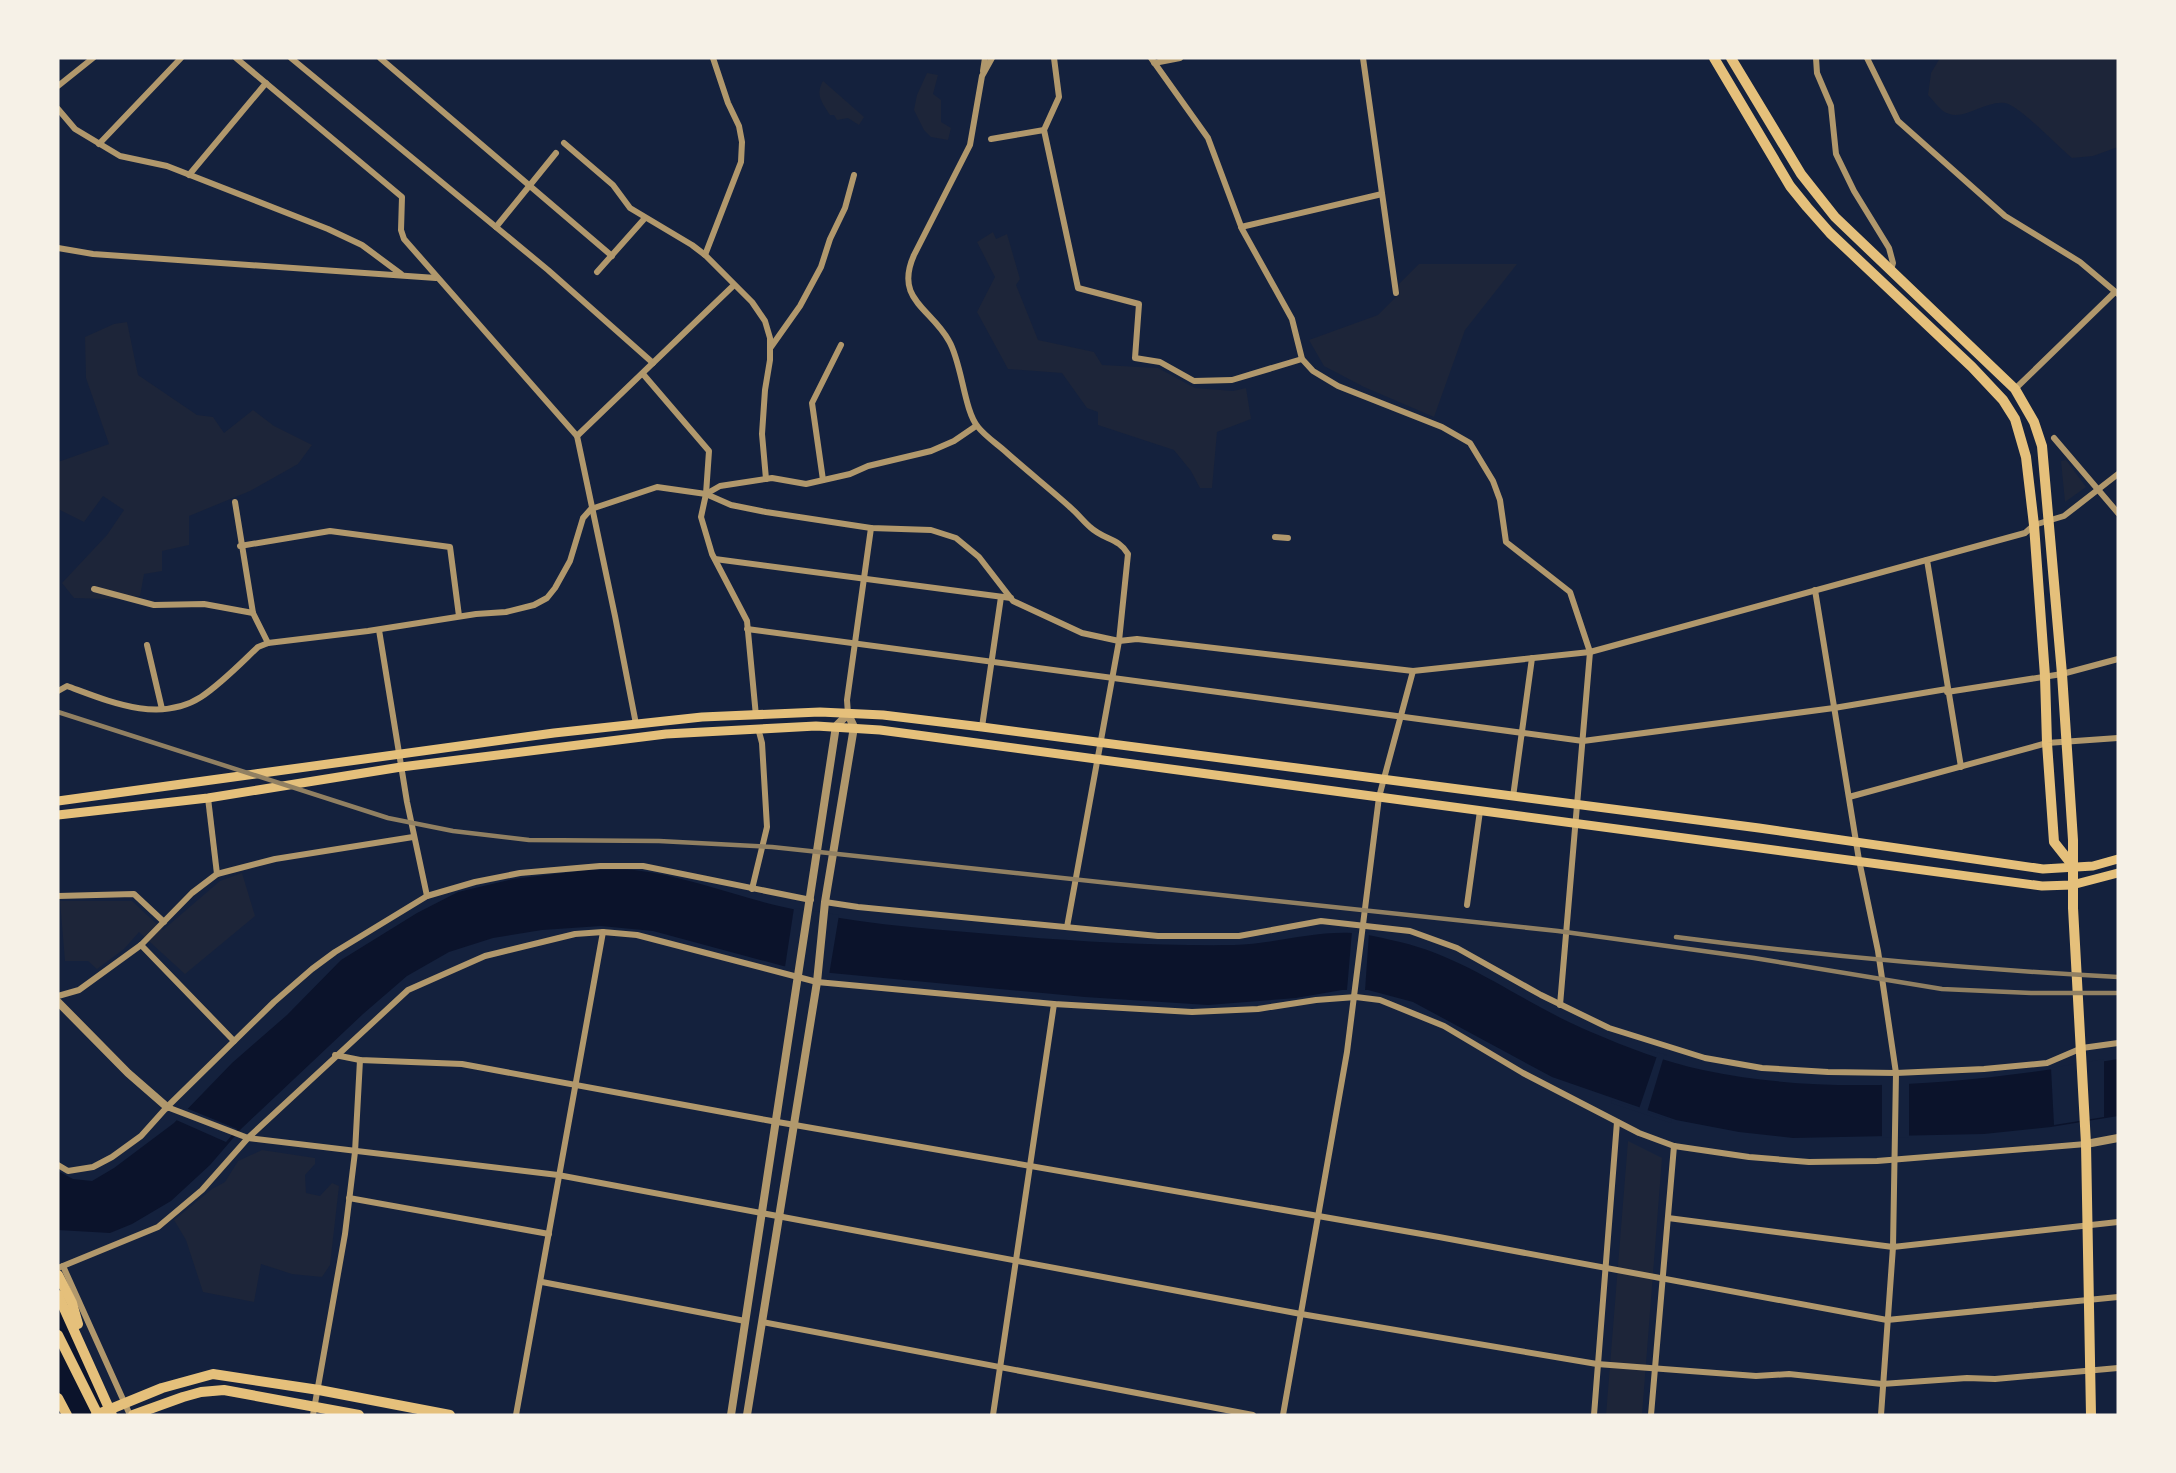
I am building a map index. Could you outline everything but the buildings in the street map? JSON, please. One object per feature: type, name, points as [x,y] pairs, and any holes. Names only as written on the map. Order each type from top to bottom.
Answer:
[{"type":"highway","points":[[60,1270],[89,1362]]},
{"type":"highway","points":[[58,1295],[112,1415]]},
{"type":"highway","points":[[58,1335],[97,1415]]},
{"type":"highway","points":[[58,1398],[66,1415]]},
{"type":"main road","points":[[1714,58],[1790,186],[1807,207],[1830,233],[1972,367],[2003,400],[2015,419],[2022,438],[2034,525],[2054,842],[2073,867]]},
{"type":"main road","points":[[1731,58],[1801,174],[1835,217],[2015,389],[2034,422],[2042,446],[2062,674],[2073,867],[2086,1144],[2091,1415]]},
{"type":"main road","points":[[58,802],[636,724],[702,717],[820,712],[883,715],[982,727],[2043,869],[2092,866],[2118,859]]},
{"type":"main road","points":[[58,815],[208,798],[401,767],[638,737],[758,728],[836,726],[2042,886],[2072,886],[2118,873]]},
{"type":"main road","points":[[97,1415],[124,1402],[193,1377],[213,1374],[319,1390],[450,1415]]},
{"type":"main road","points":[[132,1415],[201,1392],[224,1390],[314,1411],[359,1415]]},
{"type":"street","points":[[58,86],[93,58]]},
{"type":"street","points":[[99,144],[181,58]]},
{"type":"street","points":[[236,58],[402,197],[401,230],[404,239],[576,436],[638,737]]},
{"type":"street","points":[[292,58],[496,227],[653,363]]},
{"type":"street","points":[[380,58],[612,256]]},
{"type":"street","points":[[705,256],[741,162],[742,142],[713,58]]},
{"type":"street","points":[[985,58],[970,145],[914,254],[908,268],[908,279],[912,296],[919,307],[936,321],[950,341],[976,426],[1089,527],[1102,537],[1122,545],[1128,554],[1119,641],[1067,927]]},
{"type":"street","points":[[982,76],[992,58]]},
{"type":"street","points":[[1054,58],[1059,97],[1044,130],[1078,288],[1139,304],[1135,358],[1160,362],[1194,381],[1232,380],[1302,359]]},
{"type":"street","points":[[1152,60],[1180,58]]},
{"type":"street","points":[[1363,58],[1396,293]]},
{"type":"street","points":[[1816,58],[1817,73],[1831,106],[1836,154],[1854,191],[1889,248],[1891,270]]},
{"type":"street","points":[[1867,58],[1898,121],[2006,216],[2080,262],[2117,293],[2015,389]]},
{"type":"street","points":[[1152,60],[1208,138],[1241,227],[1292,319],[1302,359],[1313,370],[1338,386],[1443,427],[1470,443],[1493,481],[1500,500],[1506,542],[1570,592],[1590,652],[1560,1005]]},
{"type":"street","points":[[189,176],[266,83]]},
{"type":"street","points":[[58,108],[75,129],[120,156],[167,166],[328,229],[362,245],[401,274]]},
{"type":"street","points":[[991,139],[1044,130]]},
{"type":"street","points":[[564,144],[613,185],[629,208],[692,245],[705,256],[752,302],[765,321],[770,338],[762,434],[766,480]]},
{"type":"street","points":[[496,227],[556,153]]},
{"type":"street","points":[[770,349],[800,306],[821,267],[830,239],[845,208],[854,176]]},
{"type":"street","points":[[1241,227],[1382,194]]},
{"type":"street","points":[[597,272],[645,218]]},
{"type":"street","points":[[58,248],[93,254],[436,278]]},
{"type":"street","points":[[576,436],[734,285]]},
{"type":"street","points":[[823,480],[812,403],[841,345]]},
{"type":"street","points":[[643,374],[709,451],[706,494],[701,517],[715,559],[747,621],[756,716]]},
{"type":"street","points":[[706,494],[720,486],[772,478],[806,484],[850,474],[868,466],[931,451],[954,441],[976,426]]},
{"type":"street","points":[[2054,438],[2118,513]]},
{"type":"street","points":[[715,559],[1011,598],[1073,630],[1119,641],[1137,639],[1413,671],[1590,652],[2025,533],[2034,525],[2064,516],[2118,474]]},
{"type":"street","points":[[58,691],[67,686],[111,702],[145,710],[172,708],[199,698],[258,647],[268,643],[379,630],[534,606],[547,598],[570,561],[583,519],[591,509],[657,487],[706,494],[742,507],[871,528],[931,530],[956,538],[979,557],[1011,598]]},
{"type":"street","points":[[235,502],[240,546],[253,613],[268,643]]},
{"type":"street","points":[[747,1415],[817,982],[825,902],[854,727],[848,714],[847,700],[871,528]]},
{"type":"street","points":[[240,546],[330,531],[450,547],[459,616]]},
{"type":"street","points":[[1275,537],[1289,538]]},
{"type":"street","points":[[1927,559],[1961,767]]},
{"type":"street","points":[[93,589],[154,605],[204,604],[253,613]]},
{"type":"street","points":[[1815,590],[1859,860],[1878,951],[1896,1076],[1893,1247],[1881,1415]]},
{"type":"street","points":[[982,727],[1001,597]]},
{"type":"street","points":[[747,629],[1583,741],[2062,674],[2118,659]]},
{"type":"street","points":[[379,630],[413,836],[427,896]]},
{"type":"street","points":[[147,645],[162,709]]},
{"type":"street","points":[[1513,797],[1532,658]]},
{"type":"street","points":[[1283,1415],[1356,994],[1361,928],[1379,797],[1413,671]]},
{"type":"street","points":[[731,1415],[836,726],[848,714]]},
{"type":"street","points":[[752,889],[767,827],[762,743],[758,728]]},
{"type":"street","points":[[1849,797],[2047,743],[2118,738]]},
{"type":"street","points":[[208,798],[217,874]]},
{"type":"street","points":[[1467,905],[1480,811]]},
{"type":"street","points":[[58,996],[79,990],[141,945],[192,893],[217,874],[275,859],[413,836]]},
{"type":"street","points":[[58,1165],[68,1171],[93,1167],[141,1136],[234,1041],[312,969],[427,896],[520,873],[600,866],[643,866],[811,900]]},
{"type":"street","points":[[58,896],[134,894],[163,922]]},
{"type":"street","points":[[825,902],[858,908],[1158,936],[1239,936],[1321,921],[1410,932],[1457,948],[1560,1005],[1609,1028],[1705,1058],[1762,1068],[1896,1076],[2047,1063],[2082,1048],[2118,1043]]},
{"type":"street","points":[[516,1415],[603,932]]},
{"type":"street","points":[[132,1415],[60,1270],[158,1227],[202,1190],[248,1138],[408,990],[485,956],[575,934],[603,932],[637,935],[817,982],[1054,1004],[1192,1012],[1258,1009],[1356,994],[1410,1010],[1444,1026],[1523,1073],[1617,1122],[1674,1146],[1749,1157],[1810,1162],[1895,1159],[2086,1144],[2118,1138]]},
{"type":"street","points":[[141,945],[234,1041]]},
{"type":"street","points":[[58,1002],[128,1073],[167,1107],[248,1138],[558,1175],[1301,1314],[1597,1364],[1756,1376],[1789,1374],[1882,1384],[1967,1378],[1995,1379],[2118,1368]]},
{"type":"street","points":[[993,1415],[1054,1004]]},
{"type":"street","points":[[335,1055],[360,1060],[462,1063],[775,1122],[1319,1216],[1887,1320],[2118,1297]]},
{"type":"street","points":[[314,1411],[349,1198],[355,1152],[360,1060]]},
{"type":"street","points":[[1594,1415],[1617,1122]]},
{"type":"street","points":[[1651,1415],[1674,1146]]},
{"type":"street","points":[[349,1198],[549,1234]]},
{"type":"street","points":[[1668,1218],[1893,1247],[2118,1222]]},
{"type":"street","points":[[542,1282],[746,1321]]},
{"type":"street","points":[[762,1322],[1253,1415]]},
{"type":"shaded area","points":[[1940,58],[2118,58],[2118,147],[2093,156],[2072,158],[2029,119],[2005,103],[1958,115],[1943,111],[1928,95],[1931,73]]},
{"type":"shaded area","points":[[927,73],[938,75],[933,94],[941,100],[941,122],[951,128],[948,140],[931,137],[924,130],[914,110],[917,95]]},
{"type":"shaded area","points":[[823,81],[864,117],[859,125],[848,118],[837,120],[834,115],[830,115],[820,94]]},
{"type":"shaded area","points":[[993,232],[996,239],[1007,234],[1020,279],[1016,285],[1038,340],[1094,352],[1102,365],[1158,368],[1195,388],[1233,391],[1246,388],[1251,419],[1217,432],[1212,488],[1200,488],[1191,471],[1174,450],[1098,425],[1098,412],[1087,408],[1062,373],[1008,369],[977,312],[995,277],[977,242]]},
{"type":"shaded area","points":[[1419,264],[1517,264],[1465,330],[1434,417],[1364,387],[1324,366],[1309,340],[1378,315],[1400,293],[1397,286]]},
{"type":"shaded area","points":[[127,322],[138,375],[197,415],[213,417],[224,433],[253,410],[274,426],[312,445],[298,464],[250,491],[189,516],[189,545],[162,551],[162,571],[144,574],[140,596],[74,598],[62,583],[107,535],[124,510],[103,496],[84,522],[58,509],[58,462],[109,444],[86,378],[85,337],[114,324]]},
{"type":"shaded area","points":[[2066,460],[2086,487],[2065,502],[2061,461]]},
{"type":"shaded area","points":[[587,870],[652,873],[832,917],[990,934],[1204,945],[1249,944],[1337,933],[1367,935],[1443,956],[1566,1021],[1632,1049],[1689,1067],[1754,1079],[1806,1084],[1911,1084],[2015,1074],[2118,1059],[2118,1116],[1984,1134],[1793,1138],[1739,1132],[1676,1120],[1552,1077],[1413,1002],[1368,990],[1342,990],[1296,998],[1208,1005],[1085,997],[783,966],[653,931],[601,926],[542,930],[493,938],[449,952],[407,976],[363,1014],[241,1129],[210,1165],[171,1201],[132,1224],[110,1233],[58,1230],[58,1171],[73,1179],[92,1181],[114,1168],[174,1123],[232,1063],[287,1015],[341,960],[417,913],[458,892],[513,879]]},
{"type":"shaded area","points":[[242,873],[255,916],[185,974],[139,932],[124,949],[97,969],[88,961],[65,961],[60,901],[132,901],[163,930],[220,881]]},
{"type":"shaded area","points":[[1628,1141],[1662,1158],[1642,1415],[1606,1415]]},
{"type":"shaded area","points":[[262,1150],[315,1158],[315,1164],[305,1175],[306,1193],[320,1196],[332,1183],[339,1186],[330,1265],[322,1277],[292,1274],[261,1264],[254,1302],[203,1292],[186,1240],[174,1220],[212,1189],[225,1182],[238,1161]]},
{"type":"shaded area","points":[[58,1285],[116,1415],[58,1415]]},
{"type":"pier","points":[[794,908],[839,915],[829,975],[785,967]]},
{"type":"pier","points":[[1352,931],[1369,933],[1365,991],[1347,990]]},
{"type":"pier","points":[[1645,1049],[1667,1055],[1664,1056],[1647,1112],[1672,1120],[1671,1123],[1611,1103],[1612,1100],[1639,1109],[1658,1053]]},
{"type":"pier","points":[[2104,1059],[2104,1117],[2054,1125],[2051,1068]]},
{"type":"pier","points":[[1882,1080],[1909,1080],[1909,1138],[1882,1137]]},
{"type":"pier","points":[[186,1108],[237,1129],[226,1142],[174,1119]]},
{"type":"railway","points":[[58,712],[388,818],[453,831],[529,840],[659,841],[772,847],[1558,931],[1754,958],[1942,989],[2118,993]]},
{"type":"railway","points":[[1676,937],[1897,961],[2118,977]]}]
